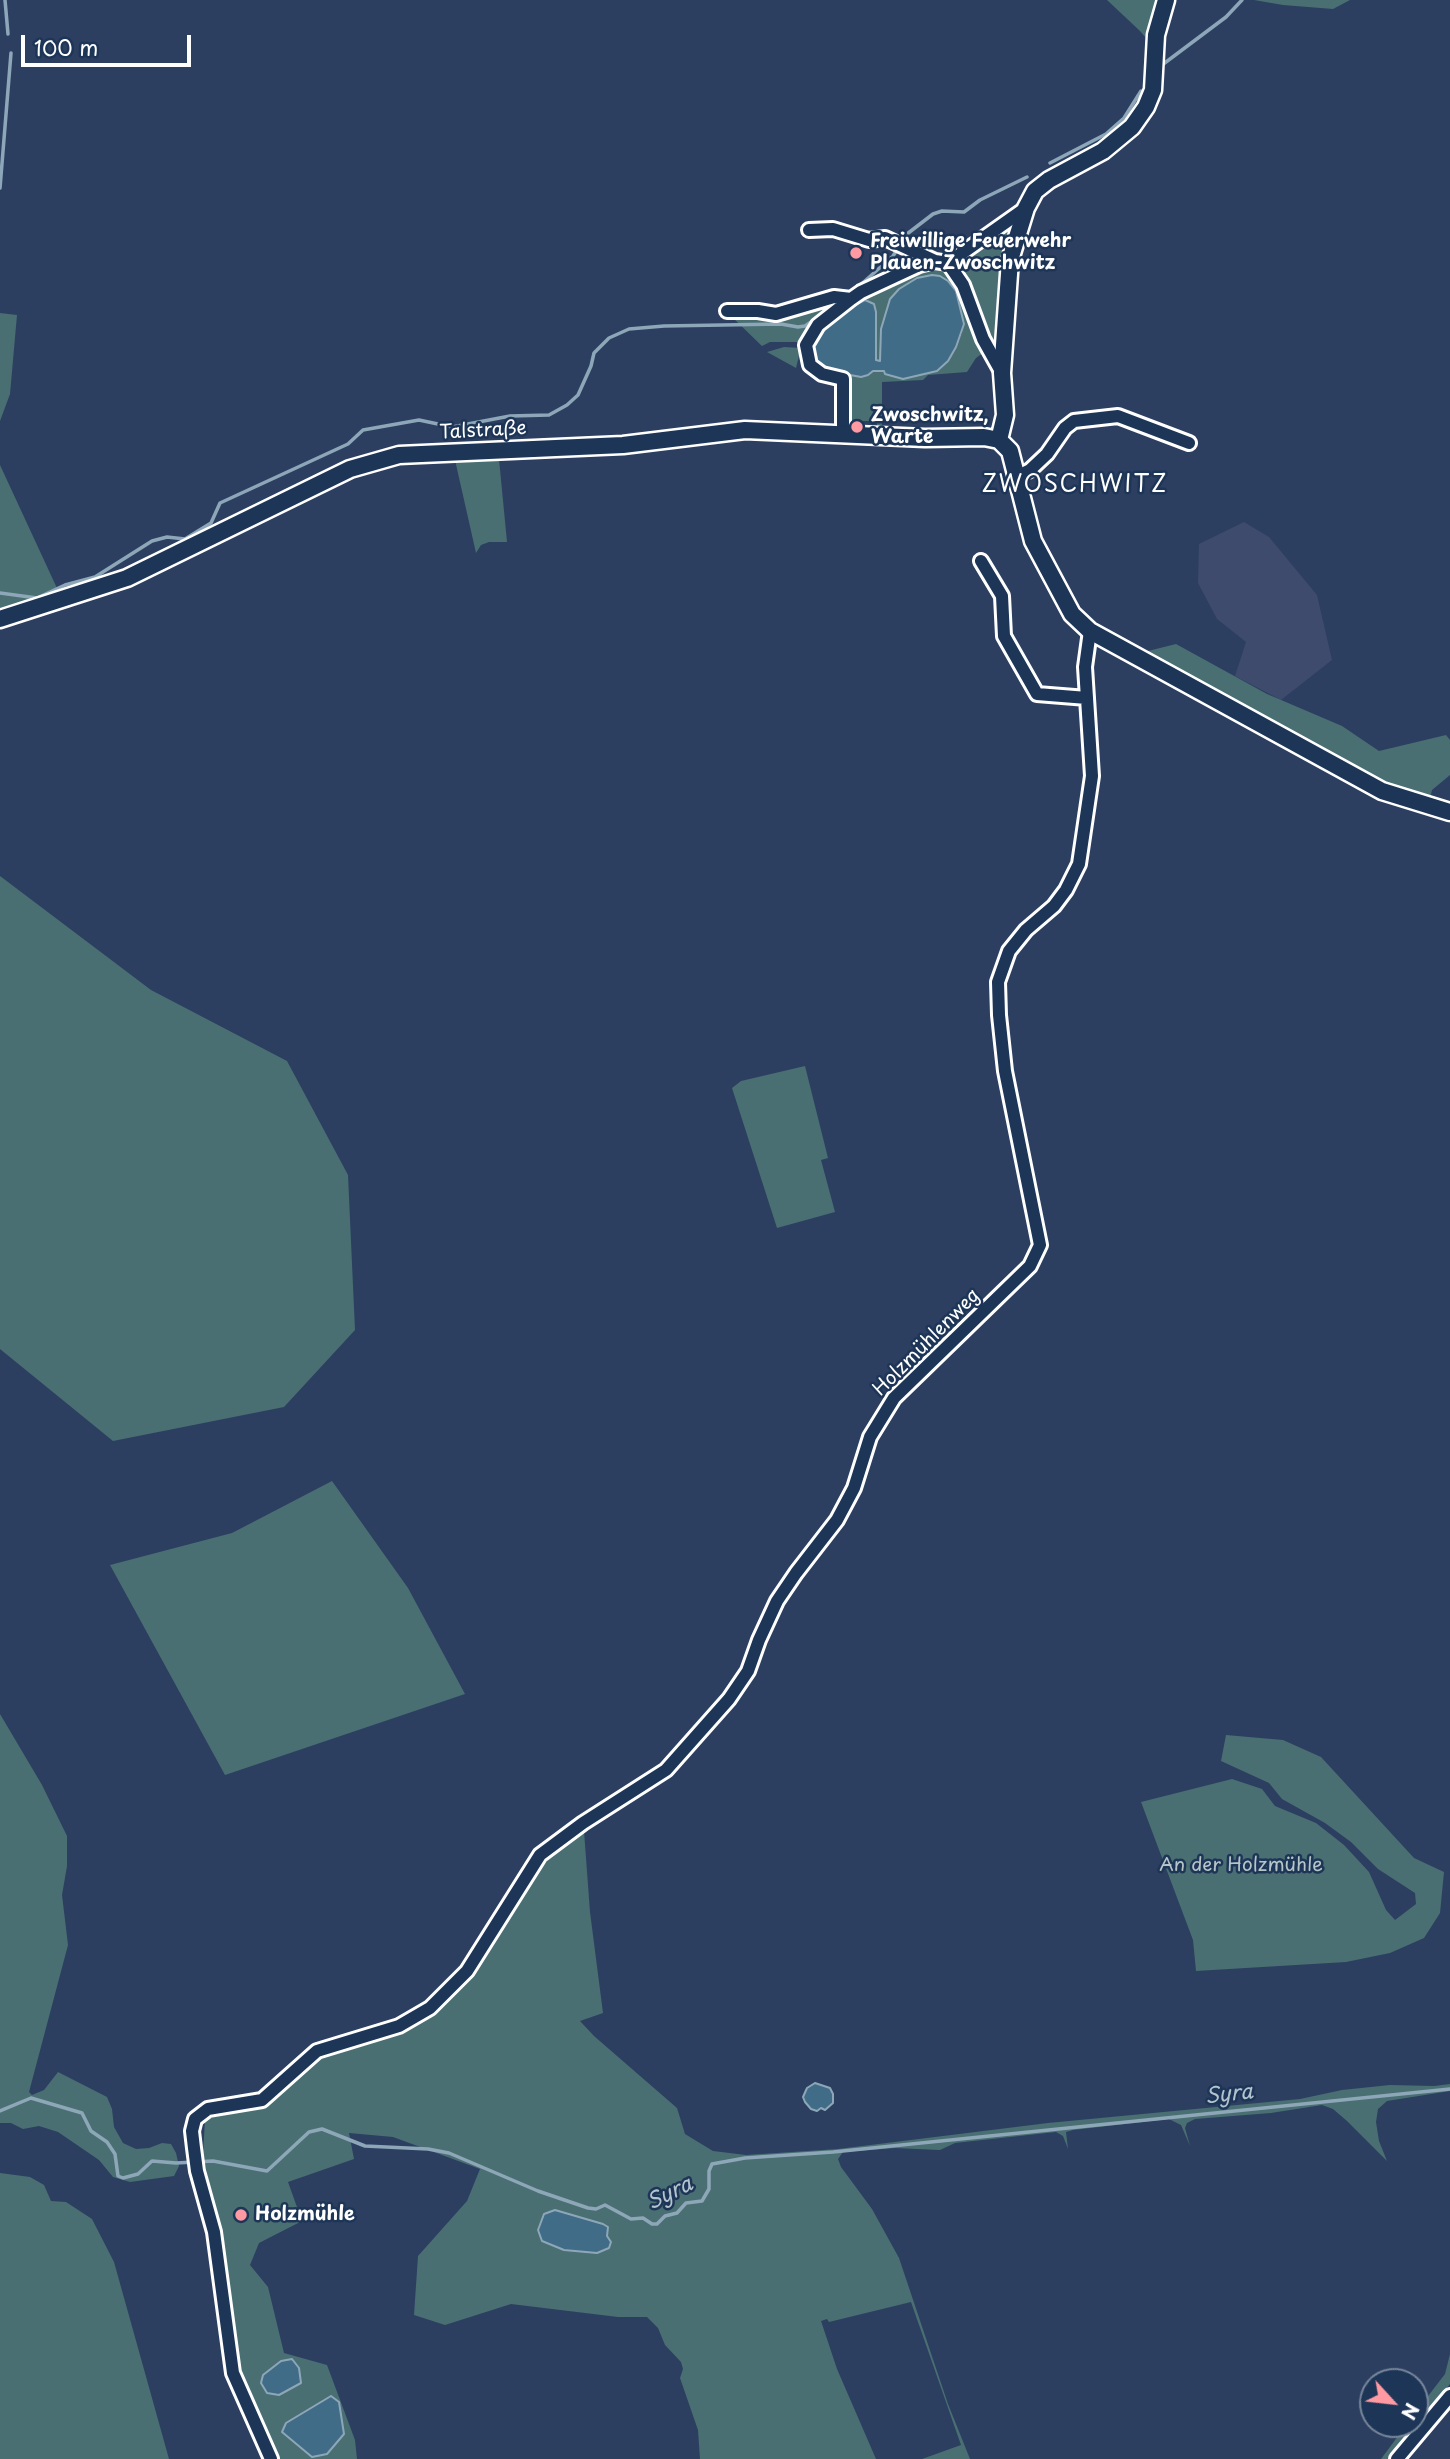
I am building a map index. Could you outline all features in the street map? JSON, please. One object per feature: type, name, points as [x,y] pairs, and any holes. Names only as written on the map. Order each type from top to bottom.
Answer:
[{"type":"street","points":[[1166,0],[1156,35],[1153,90],[1146,107],[1132,127],[1103,150],[1049,180],[1035,191],[1026,208],[1010,260],[1002,373],[1005,415],[999,440],[1010,451],[1033,541],[1072,614],[1090,631],[1382,790],[1450,812]]},
{"type":"street","points":[[843,434],[843,379],[822,374],[810,365],[806,345],[818,325],[851,299],[904,271],[942,262],[1026,208]]},
{"type":"street","points":[[809,230],[834,229],[869,240],[886,238],[942,262],[963,285],[983,339],[1002,373]]},
{"type":"street","points":[[727,311],[776,314],[834,297],[851,299]]},
{"type":"street","points":[[1016,477],[1030,470],[1047,454],[1065,428],[1074,421],[1118,416],[1189,443]]},
{"type":"street","name":"Talstraße","points":[[0,619],[127,578],[350,469],[399,455],[623,445],[745,430],[925,438],[984,437],[999,440]]},
{"type":"street","points":[[981,561],[1002,596],[1004,636],[1037,694],[1087,698]]},
{"type":"street","name":"Holzmühlenweg","points":[[271,2459],[233,2373],[214,2232],[197,2171],[192,2131],[195,2119],[208,2109],[262,2100],[317,2051],[399,2026],[429,2008],[467,1971],[540,1855],[564,1835],[666,1770],[729,1699],[748,1671],[759,1640],[778,1601],[837,1520],[854,1488],[870,1437],[894,1398],[1030,1266],[1040,1245],[1005,1071],[998,982],[1009,951],[1026,930],[1060,898],[1079,864],[1092,776],[1085,667],[1090,631]]},
{"type":"street","points":[[1397,2459],[1450,2396]]},
{"type":"shaded area","points":[[932,275],[948,281],[956,291],[964,324],[948,361],[937,371],[903,379],[885,374],[884,371],[873,371],[861,377],[823,370],[813,358],[815,335],[849,308],[865,300],[874,304],[876,312],[876,360],[880,361],[881,329],[890,299],[899,289],[917,278]]},
{"type":"shaded area","points":[[1244,522],[1269,537],[1317,595],[1332,660],[1281,700],[1235,676],[1246,642],[1217,619],[1198,583],[1199,544]]},
{"type":"shaded area","points":[[815,2083],[830,2088],[833,2094],[833,2103],[825,2110],[811,2109],[803,2097],[807,2088]]},
{"type":"shaded area","points":[[555,2210],[608,2227],[607,2236],[611,2242],[609,2248],[597,2253],[564,2250],[542,2241],[538,2230],[544,2214]]},
{"type":"shaded area","points":[[292,2359],[299,2368],[301,2383],[279,2395],[267,2393],[261,2383],[263,2375],[281,2361]]},
{"type":"shaded area","points":[[331,2396],[339,2402],[344,2434],[327,2454],[312,2457],[282,2432],[286,2423]]},
{"type":"green space","points":[[1107,0],[1166,0],[1152,45],[1140,31]]},
{"type":"green space","points":[[1254,0],[1350,0],[1333,9]]},
{"type":"green space","points":[[1009,226],[1012,230],[1000,345],[994,351],[962,275],[960,263],[963,257]]},
{"type":"green space","points":[[940,265],[952,272],[985,350],[967,372],[928,375],[923,380],[882,382],[882,427],[877,427],[877,421],[846,421],[846,374],[948,361],[962,333],[940,276],[917,278],[881,329],[880,361],[876,360],[876,312],[849,308],[865,295],[921,268]]},
{"type":"green space","points":[[830,302],[839,303],[803,342],[770,342],[762,346],[732,317]]},
{"type":"green space","points":[[0,313],[17,315],[10,394],[0,421]]},
{"type":"green space","points":[[784,347],[801,348],[796,368],[767,352]]},
{"type":"green space","points":[[499,459],[507,542],[489,542],[481,545],[476,553],[455,460]]},
{"type":"green space","points":[[0,465],[62,599],[0,612]]},
{"type":"green space","points":[[1176,644],[1267,694],[1342,726],[1379,751],[1446,735],[1450,740],[1450,775],[1432,790],[1428,806],[1382,791],[1136,654]]},
{"type":"green space","points":[[0,876],[151,990],[287,1061],[348,1175],[355,1330],[284,1407],[113,1441],[0,1349]]},
{"type":"green space","points":[[805,1066],[828,1158],[821,1160],[835,1212],[777,1228],[732,1088],[741,1081]]},
{"type":"green space","points":[[332,1481],[408,1588],[465,1694],[225,1775],[110,1565],[232,1533]]},
{"type":"green space","points":[[0,1714],[42,1785],[67,1836],[67,1866],[62,1895],[68,1945],[29,2092],[32,2095],[44,2090],[58,2072],[107,2097],[112,2109],[114,2127],[123,2143],[136,2149],[162,2143],[171,2144],[179,2166],[174,2176],[130,2182],[113,2177],[99,2160],[58,2132],[39,2126],[23,2129],[11,2123],[0,2123]]},
{"type":"green space","name":"An der Holzmühle","points":[[1226,1735],[1283,1740],[1321,1757],[1414,1858],[1444,1872],[1440,1913],[1424,1938],[1390,1953],[1346,1962],[1196,1971],[1193,1940],[1141,1802],[1232,1779],[1262,1789],[1275,1806],[1316,1823],[1344,1845],[1369,1872],[1386,1910],[1395,1920],[1416,1904],[1415,1893],[1378,1869],[1351,1842],[1325,1823],[1282,1799],[1269,1783],[1221,1761]]},
{"type":"green space","points":[[584,1831],[590,1912],[603,2013],[580,2021],[677,2108],[685,2134],[713,2151],[746,2155],[838,2149],[1048,2123],[1300,2099],[1342,2090],[1390,2085],[1450,2084],[1450,2091],[1387,2101],[1378,2109],[1376,2122],[1379,2141],[1387,2161],[1347,2121],[1333,2109],[1322,2105],[1271,2113],[1195,2119],[1187,2123],[1185,2128],[1190,2146],[1181,2125],[1169,2119],[1066,2132],[1068,2149],[1063,2136],[1056,2132],[955,2143],[940,2150],[895,2148],[843,2152],[838,2159],[841,2167],[872,2209],[899,2258],[948,2404],[970,2459],[922,2459],[961,2445],[911,2302],[829,2322],[827,2319],[821,2321],[837,2369],[876,2459],[700,2459],[698,2430],[680,2378],[683,2369],[681,2362],[665,2345],[658,2328],[647,2317],[618,2317],[511,2304],[445,2325],[414,2315],[418,2256],[467,2201],[480,2169],[393,2137],[349,2133],[354,2159],[288,2182],[302,2221],[259,2243],[250,2265],[268,2287],[284,2353],[327,2365],[355,2440],[357,2459],[271,2459],[233,2373],[215,2215],[203,2153],[205,2121],[230,2108],[263,2106],[326,2050],[349,2048],[391,2035],[412,2025],[441,2004],[473,1975],[520,1897],[546,1862],[567,1841]]},
{"type":"green space","points":[[0,2173],[30,2177],[44,2185],[51,2201],[66,2202],[92,2219],[114,2262],[169,2459],[0,2459]]},
{"type":"green space","points":[[1450,2354],[1450,2384],[1429,2410],[1429,2395],[1445,2374]]},
{"type":"green space","points":[[1397,2438],[1406,2438],[1389,2459],[1381,2459]]},
{"type":"waterway","points":[[5,0],[8,34]]},
{"type":"waterway","points":[[1162,65],[1226,17],[1242,0]]},
{"type":"waterway","points":[[0,188],[11,53]]},
{"type":"waterway","points":[[1050,163],[1106,134],[1124,118],[1141,91]]},
{"type":"waterway","points":[[857,288],[893,256],[907,234],[933,214],[942,211],[964,212],[980,200],[1027,177]]},
{"type":"waterway","points":[[0,593],[37,598],[65,585],[95,577],[152,541],[167,537],[185,539],[211,523],[220,503],[348,444],[363,430],[419,420],[452,427],[510,416],[549,415],[578,395],[594,353],[609,338],[629,329],[781,324],[798,327],[805,326],[823,314]]},
{"type":"waterway","name":"Syra","points":[[0,2111],[31,2098],[82,2113],[91,2131],[107,2142],[115,2154],[118,2176],[123,2178],[138,2174],[152,2161],[213,2161],[267,2171],[309,2132],[322,2129],[365,2146],[428,2149],[449,2153],[538,2191],[588,2208],[596,2209],[605,2205],[631,2219],[643,2218],[657,2224],[665,2216],[677,2213],[686,2203],[702,2201],[709,2189],[709,2171],[712,2164],[745,2158],[833,2152],[1450,2089]]},
{"type":"place","name":"Freiwillige Feuerwehr Plauen-Zwoschwitz","points":[[856,253]]},
{"type":"place","name":"Zwoschwitz, Warte","points":[[857,427]]},
{"type":"place","name":"Holzmühle","points":[[241,2215]]},
{"type":"district","name":"ZWOSCHWITZ","points":[[1075,486]]}]
